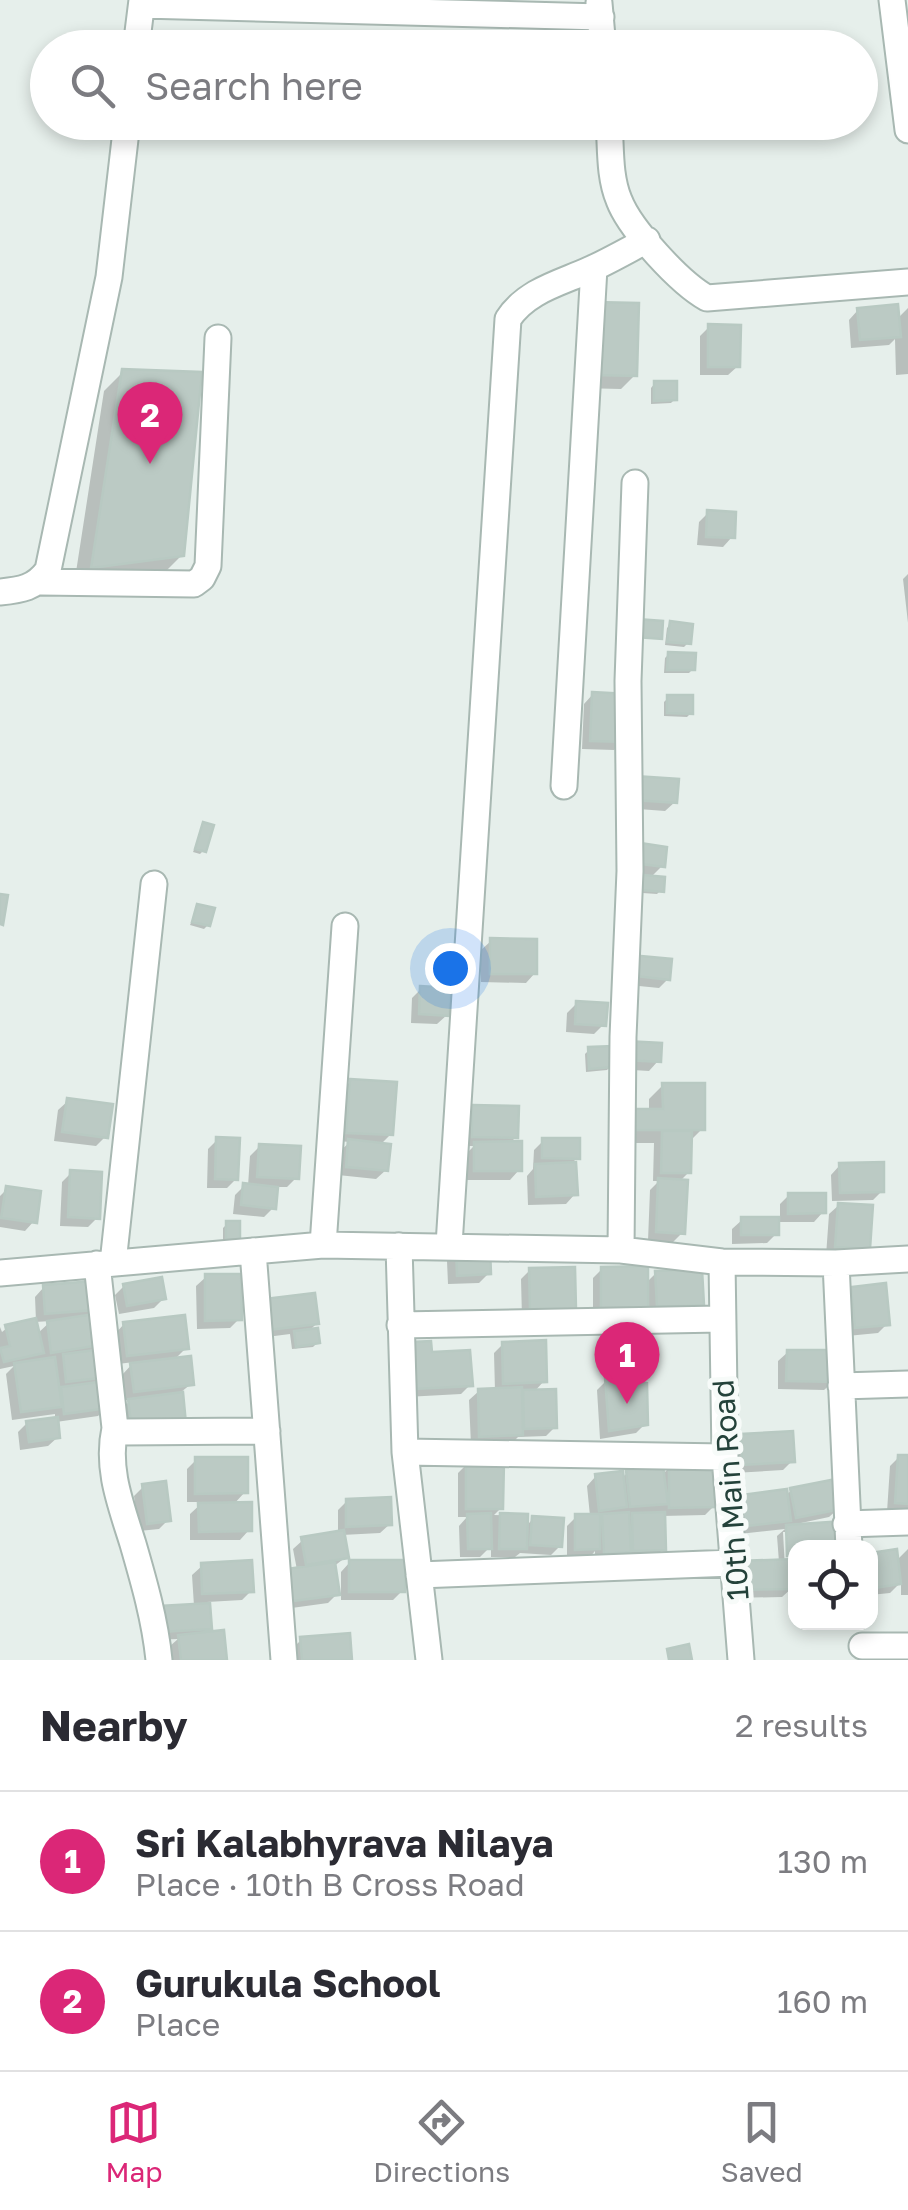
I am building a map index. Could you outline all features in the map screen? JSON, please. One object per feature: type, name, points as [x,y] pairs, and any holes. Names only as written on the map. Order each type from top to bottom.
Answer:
[{"type":"street","points":[[892,0],[908,130]]},
{"type":"street","points":[[138,30],[142,2],[600,9]]},
{"type":"street","points":[[40,582],[48,570],[108,277],[125,140]]},
{"type":"street","points":[[610,140],[620,203],[646,240],[694,291],[707,298],[908,282]]},
{"type":"street","points":[[449,1245],[508,320],[533,294],[646,240]]},
{"type":"street","points":[[564,786],[594,268]]},
{"type":"street","points":[[0,592],[25,589],[40,582],[194,584],[202,578],[208,566],[218,338]]},
{"type":"street","points":[[622,1250],[623,1037],[630,872],[628,681],[635,483]]},
{"type":"street","points":[[154,884],[105,1264],[115,1428],[112,1474],[146,1591],[159,1660]]},
{"type":"street","points":[[323,1245],[345,926]]},
{"type":"street","points":[[0,1272],[323,1245],[622,1250],[722,1262],[908,1259]]},
{"type":"street","points":[[399,1246],[405,1452],[429,1660]]},
{"type":"street","points":[[254,1251],[284,1660]]},
{"type":"street","name":"10th Main Road","points":[[722,1262],[725,1457],[741,1660]]},
{"type":"street","points":[[836,1263],[848,1536],[908,1522]]},
{"type":"street","points":[[400,1325],[720,1319]]},
{"type":"street","points":[[841,1386],[908,1384]]},
{"type":"street","points":[[115,1428],[120,1432],[267,1431]]},
{"type":"street","points":[[405,1452],[725,1457]]},
{"type":"street","points":[[420,1575],[733,1563]]},
{"type":"street","points":[[861,1643],[908,1646]]},
{"type":"building","points":[[594,302],[639,303],[637,376],[592,375]]},
{"type":"building","points":[[898,304],[901,337],[860,340],[857,308]]},
{"type":"building","points":[[708,324],[741,325],[740,367],[708,367]]},
{"type":"building","points":[[122,369],[202,372],[184,556],[91,568]]},
{"type":"building","points":[[654,381],[677,381],[677,400],[654,401]]},
{"type":"building","points":[[707,510],[736,512],[735,538],[706,537]]},
{"type":"building","points":[[637,619],[663,621],[662,639],[636,637]]},
{"type":"building","points":[[670,621],[693,624],[691,644],[667,642]]},
{"type":"building","points":[[668,652],[696,653],[695,670],[667,670]]},
{"type":"building","points":[[592,692],[628,694],[626,742],[590,741]]},
{"type":"building","points":[[667,695],[693,695],[693,714],[667,713]]},
{"type":"building","points":[[635,776],[679,779],[677,803],[633,800]]},
{"type":"building","points":[[203,822],[214,825],[206,852],[195,849]]},
{"type":"building","points":[[634,842],[667,847],[665,867],[632,863]]},
{"type":"building","points":[[632,874],[665,877],[664,892],[631,889]]},
{"type":"building","points":[[0,894],[8,895],[3,925],[0,924]]},
{"type":"building","points":[[197,904],[215,908],[210,926],[192,922]]},
{"type":"building","points":[[490,938],[537,939],[537,974],[490,974]]},
{"type":"building","points":[[630,955],[672,959],[670,980],[627,975]]},
{"type":"building","points":[[420,986],[451,988],[449,1016],[419,1014]]},
{"type":"building","points":[[576,1001],[608,1003],[606,1026],[575,1024]]},
{"type":"building","points":[[625,1041],[662,1043],[661,1062],[624,1060]]},
{"type":"building","points":[[613,1046],[614,1067],[589,1069],[588,1047]]},
{"type":"building","points":[[350,1079],[397,1082],[393,1135],[346,1133]]},
{"type":"building","points":[[662,1083],[705,1083],[705,1130],[625,1130],[625,1109],[663,1109]]},
{"type":"building","points":[[67,1098],[113,1104],[108,1138],[62,1132]]},
{"type":"building","points":[[472,1105],[519,1106],[518,1138],[472,1137]]},
{"type":"building","points":[[662,1131],[692,1131],[691,1173],[661,1173]]},
{"type":"building","points":[[216,1137],[240,1138],[238,1180],[215,1179]]},
{"type":"building","points":[[542,1138],[580,1138],[580,1159],[542,1158]]},
{"type":"building","points":[[348,1139],[391,1144],[388,1171],[346,1167]]},
{"type":"building","points":[[522,1141],[522,1171],[474,1171],[474,1142]]},
{"type":"building","points":[[259,1144],[301,1146],[299,1179],[257,1177]]},
{"type":"building","points":[[576,1162],[578,1195],[536,1197],[535,1164]]},
{"type":"building","points":[[884,1162],[884,1192],[840,1193],[839,1163]]},
{"type":"building","points":[[70,1170],[102,1172],[100,1219],[68,1217]]},
{"type":"building","points":[[658,1178],[688,1180],[685,1234],[656,1232]]},
{"type":"building","points":[[243,1183],[278,1187],[276,1209],[241,1205]]},
{"type":"building","points":[[6,1186],[41,1191],[37,1223],[1,1218]]},
{"type":"building","points":[[788,1193],[826,1193],[826,1213],[788,1214]]},
{"type":"building","points":[[838,1203],[873,1205],[870,1249],[835,1247]]},
{"type":"building","points":[[741,1217],[779,1217],[779,1235],[741,1235]]},
{"type":"building","points":[[226,1221],[240,1221],[240,1239],[226,1240]]},
{"type":"building","points":[[490,1248],[491,1274],[457,1276],[456,1250]]},
{"type":"building","points":[[648,1266],[648,1308],[601,1309],[601,1267]]},
{"type":"building","points":[[575,1267],[576,1309],[530,1310],[529,1268]]},
{"type":"building","points":[[702,1269],[704,1305],[657,1307],[655,1271]]},
{"type":"building","points":[[205,1274],[241,1274],[242,1320],[205,1321]]},
{"type":"building","points":[[162,1277],[166,1299],[127,1306],[123,1284]]},
{"type":"building","points":[[93,1281],[95,1310],[45,1314],[43,1285]]},
{"type":"building","points":[[886,1283],[890,1325],[855,1328],[851,1287]]},
{"type":"building","points":[[315,1293],[319,1324],[268,1330],[264,1299]]},
{"type":"building","points":[[95,1314],[100,1345],[51,1353],[47,1321]]},
{"type":"building","points":[[185,1315],[189,1349],[127,1356],[123,1322]]},
{"type":"building","points":[[36,1318],[44,1353],[4,1362],[0,1348],[10,1346],[5,1325]]},
{"type":"building","points":[[318,1328],[320,1343],[296,1347],[294,1331]]},
{"type":"building","points":[[546,1340],[547,1382],[503,1384],[502,1342]]},
{"type":"building","points":[[431,1341],[432,1352],[470,1350],[473,1386],[414,1389],[411,1342]]},
{"type":"building","points":[[104,1349],[108,1377],[66,1382],[63,1354]]},
{"type":"building","points":[[787,1350],[837,1350],[836,1382],[786,1381]]},
{"type":"building","points":[[191,1356],[194,1385],[134,1392],[130,1363]]},
{"type":"building","points":[[55,1357],[62,1407],[21,1412],[14,1363]]},
{"type":"building","points":[[605,1378],[647,1383],[648,1425],[609,1431]]},
{"type":"building","points":[[106,1381],[109,1408],[64,1414],[61,1387]]},
{"type":"building","points":[[522,1387],[523,1435],[479,1437],[478,1389]]},
{"type":"building","points":[[556,1389],[557,1428],[524,1429],[523,1390]]},
{"type":"building","points":[[183,1392],[186,1424],[132,1431],[128,1399]]},
{"type":"building","points":[[58,1417],[60,1438],[29,1442],[26,1421]]},
{"type":"building","points":[[793,1431],[795,1462],[742,1465],[741,1434]]},
{"type":"building","points":[[898,1455],[908,1455],[908,1504],[895,1503]]},
{"type":"building","points":[[195,1457],[248,1457],[248,1493],[195,1494]]},
{"type":"building","points":[[466,1461],[504,1461],[503,1509],[466,1509]]},
{"type":"building","points":[[716,1464],[716,1507],[669,1508],[669,1465]]},
{"type":"building","points":[[663,1466],[668,1504],[630,1507],[626,1470]]},
{"type":"building","points":[[623,1471],[627,1507],[599,1511],[595,1474]]},
{"type":"building","points":[[836,1479],[841,1509],[796,1518],[790,1488]]},
{"type":"building","points":[[166,1481],[171,1521],[147,1524],[142,1484]]},
{"type":"building","points":[[787,1489],[791,1521],[738,1527],[734,1496]]},
{"type":"building","points":[[391,1497],[392,1525],[346,1527],[346,1499]]},
{"type":"building","points":[[252,1502],[252,1531],[199,1532],[198,1503]]},
{"type":"building","points":[[629,1512],[631,1552],[604,1554],[602,1514]]},
{"type":"building","points":[[665,1512],[666,1550],[633,1551],[632,1513]]},
{"type":"building","points":[[491,1513],[492,1549],[468,1549],[467,1514]]},
{"type":"building","points":[[500,1513],[528,1514],[527,1549],[499,1549]]},
{"type":"building","points":[[575,1514],[600,1514],[600,1549],[575,1550]]},
{"type":"building","points":[[532,1516],[564,1518],[562,1547],[530,1545]]},
{"type":"building","points":[[843,1521],[844,1540],[788,1540],[787,1556],[786,1525]]},
{"type":"building","points":[[344,1530],[349,1558],[306,1565],[301,1537]]},
{"type":"building","points":[[897,1549],[901,1584],[878,1587],[878,1552]]},
{"type":"building","points":[[788,1559],[788,1589],[739,1590],[738,1561]]},
{"type":"building","points":[[252,1560],[254,1592],[202,1594],[201,1563]]},
{"type":"building","points":[[349,1560],[405,1560],[405,1592],[349,1592]]},
{"type":"building","points":[[335,1562],[340,1595],[285,1602],[280,1570]]},
{"type":"building","points":[[210,1603],[212,1629],[161,1632],[160,1606]]},
{"type":"building","points":[[224,1630],[227,1660],[181,1660],[178,1635]]},
{"type":"building","points":[[350,1633],[352,1660],[302,1660],[300,1637]]},
{"type":"building","points":[[689,1644],[692,1660],[669,1660],[667,1649]]},
{"type":"place","name":"Gurukula School","points":[[150,464]]},
{"type":"place","name":"Sri Kalabhyrava Nilaya","points":[[627,1404]]}]
